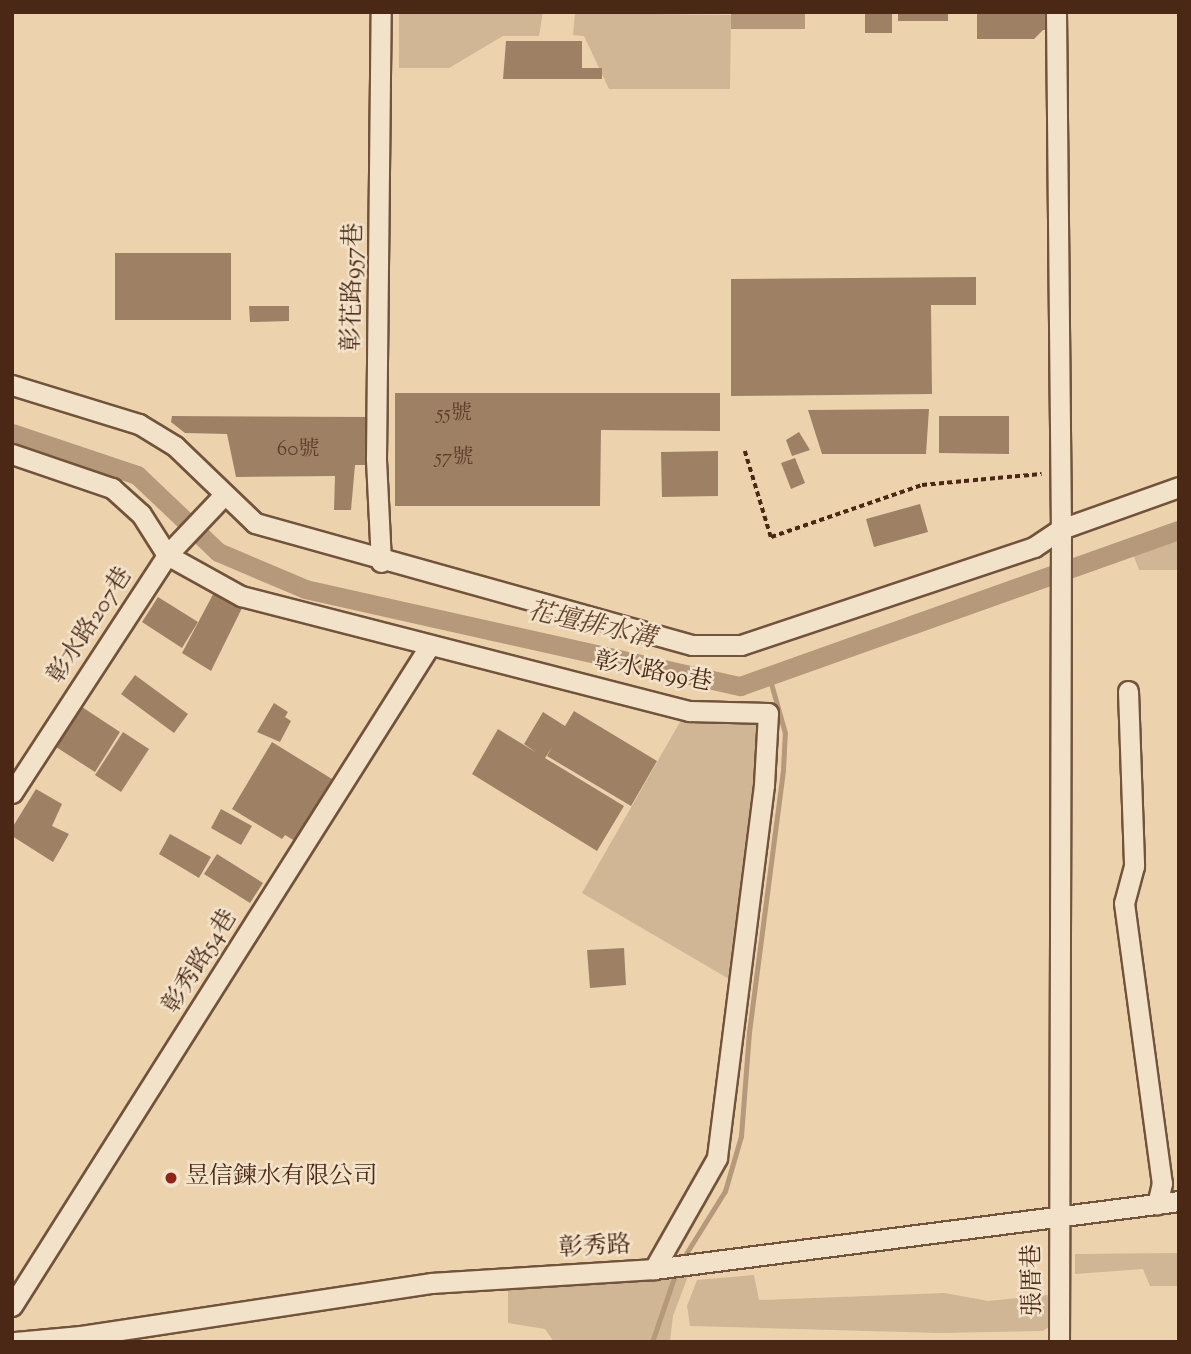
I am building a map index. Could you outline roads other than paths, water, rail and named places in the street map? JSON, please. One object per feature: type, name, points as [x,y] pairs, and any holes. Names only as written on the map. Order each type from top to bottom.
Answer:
[{"type":"street","name":"彰花路957巷","points":[[381,562],[376,458],[382,12]]},
{"type":"street","name":"張厝巷","points":[[1056,12],[1061,528],[1059,1342]]},
{"type":"street","points":[[12,385],[139,424],[175,446],[255,523],[381,562],[692,645],[741,645],[1034,547],[1061,528],[1179,487]]},
{"type":"street","name":"彰水路99巷","points":[[12,454],[111,488],[141,514],[167,555],[241,596],[689,711],[768,713],[764,785],[716,1158],[654,1269]]},
{"type":"street","name":"彰水路207巷","points":[[12,793],[167,555],[224,495]]},
{"type":"street","name":"彰秀路54巷","points":[[12,1306],[430,645]]},
{"type":"street","points":[[1128,691],[1135,866],[1124,903],[1162,1183],[1157,1204]]},
{"type":"street","name":"彰秀路","points":[[15,1342],[59,1340],[432,1283],[654,1269],[1179,1201]]},
{"type":"waterway","name":"花壇排水溝","points":[[12,433],[137,475],[218,552],[305,589],[740,686],[1179,530]]},
{"type":"waterway","points":[[682,1260],[725,1191],[741,1136],[749,1032],[783,769],[785,733],[769,676]]},
{"type":"waterway","points":[[652,1342],[676,1272]]},
{"type":"place","name":"昱信鍊水有限公司","points":[[171,1178]]}]
